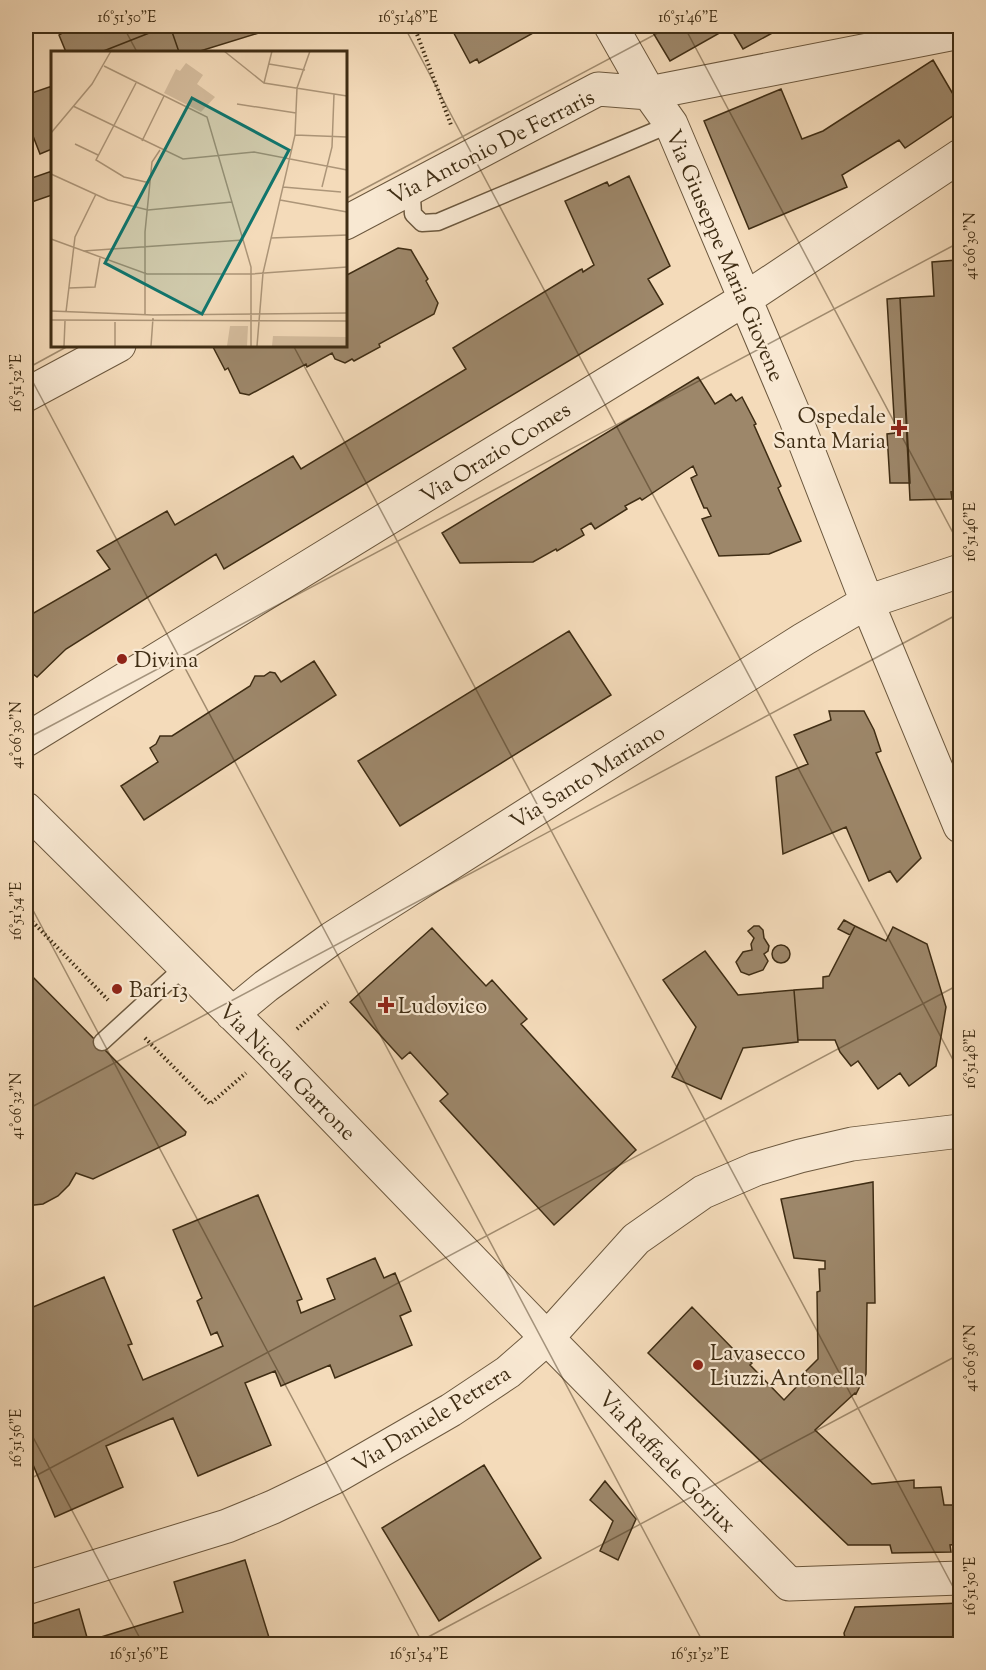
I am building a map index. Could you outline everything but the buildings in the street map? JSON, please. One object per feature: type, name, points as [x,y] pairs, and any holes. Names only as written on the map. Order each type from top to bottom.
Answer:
[{"type":"street","name":"Via Giuseppe Maria Giovene","points":[[611,26],[649,93],[670,124],[795,417],[867,602],[960,826]]},
{"type":"street","name":"Via Antonio De Ferraris","points":[[346,222],[598,89],[649,93],[960,33]]},
{"type":"street","name":"Via Orazio Comes","points":[[26,740],[745,299],[960,156]]},
{"type":"street","points":[[26,395],[117,346]]},
{"type":"street","name":"Via Santo Mariano","points":[[232,1014],[331,939],[804,639],[867,602],[960,571]]},
{"type":"street","name":"Via Nicola Garrone","points":[[26,809],[271,1052],[547,1338]]},
{"type":"street","name":"Via Daniele Petrera","points":[[26,1588],[227,1526],[273,1507],[333,1478],[451,1410],[508,1372],[547,1338],[636,1239],[704,1192],[756,1169],[800,1156],[852,1144],[960,1131]]},
{"type":"street","name":"Via Raffaele Gorjux","points":[[547,1338],[789,1584],[960,1578]]},
{"type":"lane","points":[[426,179],[412,198],[413,214],[422,223],[438,222],[670,124]]},
{"type":"lane","points":[[102,1042],[184,967]]},
{"type":"path","points":[[414,26],[451,125]]},
{"type":"path","points":[[26,915],[210,1104],[328,1002]]},
{"type":"place","name":"Ospedale Santa Maria","points":[[899,428]]},
{"type":"place","name":"Divina","points":[[122,659]]},
{"type":"place","name":"Bari 13","points":[[117,989]]},
{"type":"place","name":"Ludovico","points":[[386,1005]]},
{"type":"place","name":"Lavasecco Liuzzi Antonella","points":[[698,1365]]}]
